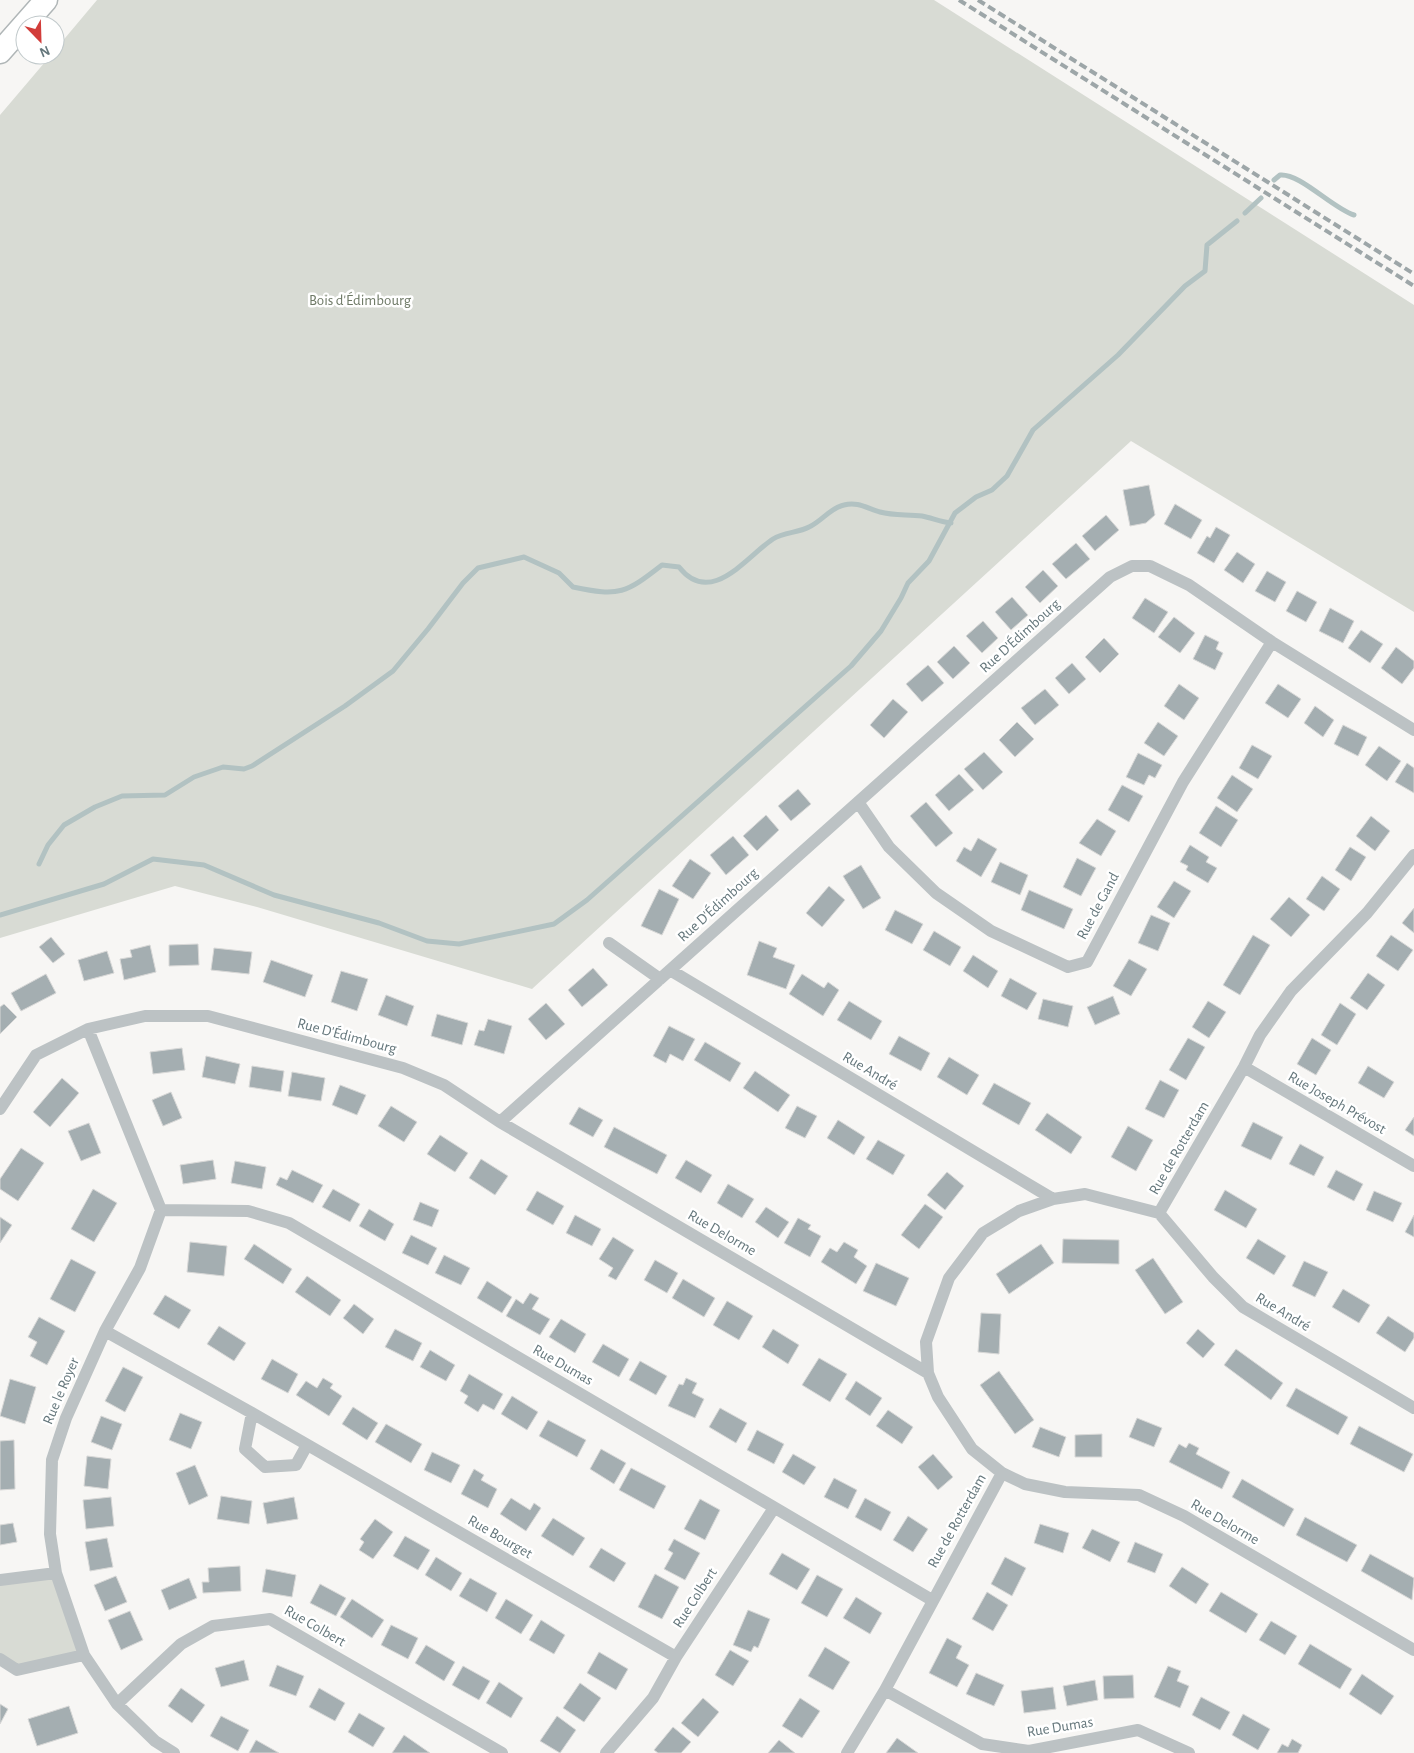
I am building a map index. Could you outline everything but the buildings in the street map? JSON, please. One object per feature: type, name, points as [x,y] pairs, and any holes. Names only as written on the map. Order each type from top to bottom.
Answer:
[{"type":"highway","points":[[0,52],[46,0]]},
{"type":"street","name":"Rue D'Édimbourg","points":[[0,1110],[36,1055],[88,1029],[145,1016],[208,1016],[403,1068],[444,1085],[500,1122],[1110,577],[1132,566],[1150,566],[1189,584],[1272,642],[1414,730]]},
{"type":"street","name":"Rue de Gand","points":[[858,802],[889,847],[936,893],[990,930],[1068,967],[1087,962],[1183,782],[1272,642]]},
{"type":"street","name":"Rue de Rotterdam","points":[[847,1753],[885,1690],[1002,1473],[972,1449],[938,1397],[928,1373],[926,1342],[949,1278],[983,1233],[1018,1211],[1053,1200],[1085,1194],[1159,1214],[1244,1067],[1260,1035],[1291,991],[1366,913],[1414,855]]},
{"type":"street","points":[[609,943],[660,979]]},
{"type":"street","name":"Rue André","points":[[670,970],[1053,1200]]},
{"type":"street","points":[[88,1029],[161,1210]]},
{"type":"street","name":"Rue Joseph Prévost","points":[[1244,1067],[1414,1166]]},
{"type":"street","name":"Rue Delorme","points":[[500,1122],[928,1373]]},
{"type":"street","name":"Rue le Royer","points":[[161,1210],[140,1268],[105,1331],[66,1418],[52,1460],[50,1534],[56,1573],[84,1655],[117,1704],[155,1741],[174,1753]]},
{"type":"street","name":"Rue Dumas","points":[[161,1210],[248,1211],[289,1223],[932,1600]]},
{"type":"street","name":"Rue André","points":[[1159,1214],[1242,1308],[1414,1408]]},
{"type":"street","name":"Rue Bourget","points":[[105,1331],[252,1413],[676,1657]]},
{"type":"street","points":[[252,1413],[245,1449],[265,1467],[296,1465],[307,1445]]},
{"type":"street","name":"Rue Delorme","points":[[1002,1473],[1025,1484],[1065,1492],[1139,1495],[1184,1516],[1414,1650]]},
{"type":"street","name":"Rue Colbert","points":[[606,1753],[653,1698],[676,1657],[774,1508]]},
{"type":"street","points":[[0,1580],[56,1573]]},
{"type":"street","name":"Rue Colbert","points":[[117,1704],[181,1644],[213,1626],[270,1619],[502,1753]]},
{"type":"street","points":[[0,1659],[17,1670],[84,1655]]},
{"type":"street","name":"Rue Dumas","points":[[885,1690],[982,1744],[1029,1751],[1138,1730],[1189,1753]]},
{"type":"green space","name":"Bois d'Édimbourg","points":[[97,0],[934,0],[1414,305],[1414,612],[1131,441],[532,989],[257,907],[175,886],[0,938],[0,115],[42,65],[65,65],[65,38]]},
{"type":"green space","points":[[56,1573],[84,1655],[17,1670],[0,1659],[0,1580]]},
{"type":"waterway","points":[[1274,180],[1280,175],[1297,179],[1336,206],[1354,215]]},
{"type":"waterway","points":[[1245,213],[1261,198]]},
{"type":"waterway","points":[[0,915],[104,884],[153,859],[204,865],[274,895],[379,923],[427,941],[459,944],[554,924],[587,900],[851,666],[881,631],[908,583],[929,561],[955,513],[976,497],[992,490],[1007,476],[1033,430],[1118,355],[1185,286],[1205,271],[1207,245],[1237,221]]},
{"type":"waterway","points":[[39,864],[48,845],[64,825],[95,807],[122,796],[165,795],[194,777],[223,767],[244,769],[252,766],[345,706],[393,671],[463,583],[478,568],[524,557],[559,573],[573,587],[612,592],[640,582],[662,565],[679,567],[691,578],[704,582],[716,581],[728,575],[773,539],[809,527],[834,509],[844,505],[858,505],[885,513],[922,516],[951,523]]},
{"type":"railway","points":[[959,0],[1414,286]]},
{"type":"railway","points":[[978,0],[1414,274]]}]
